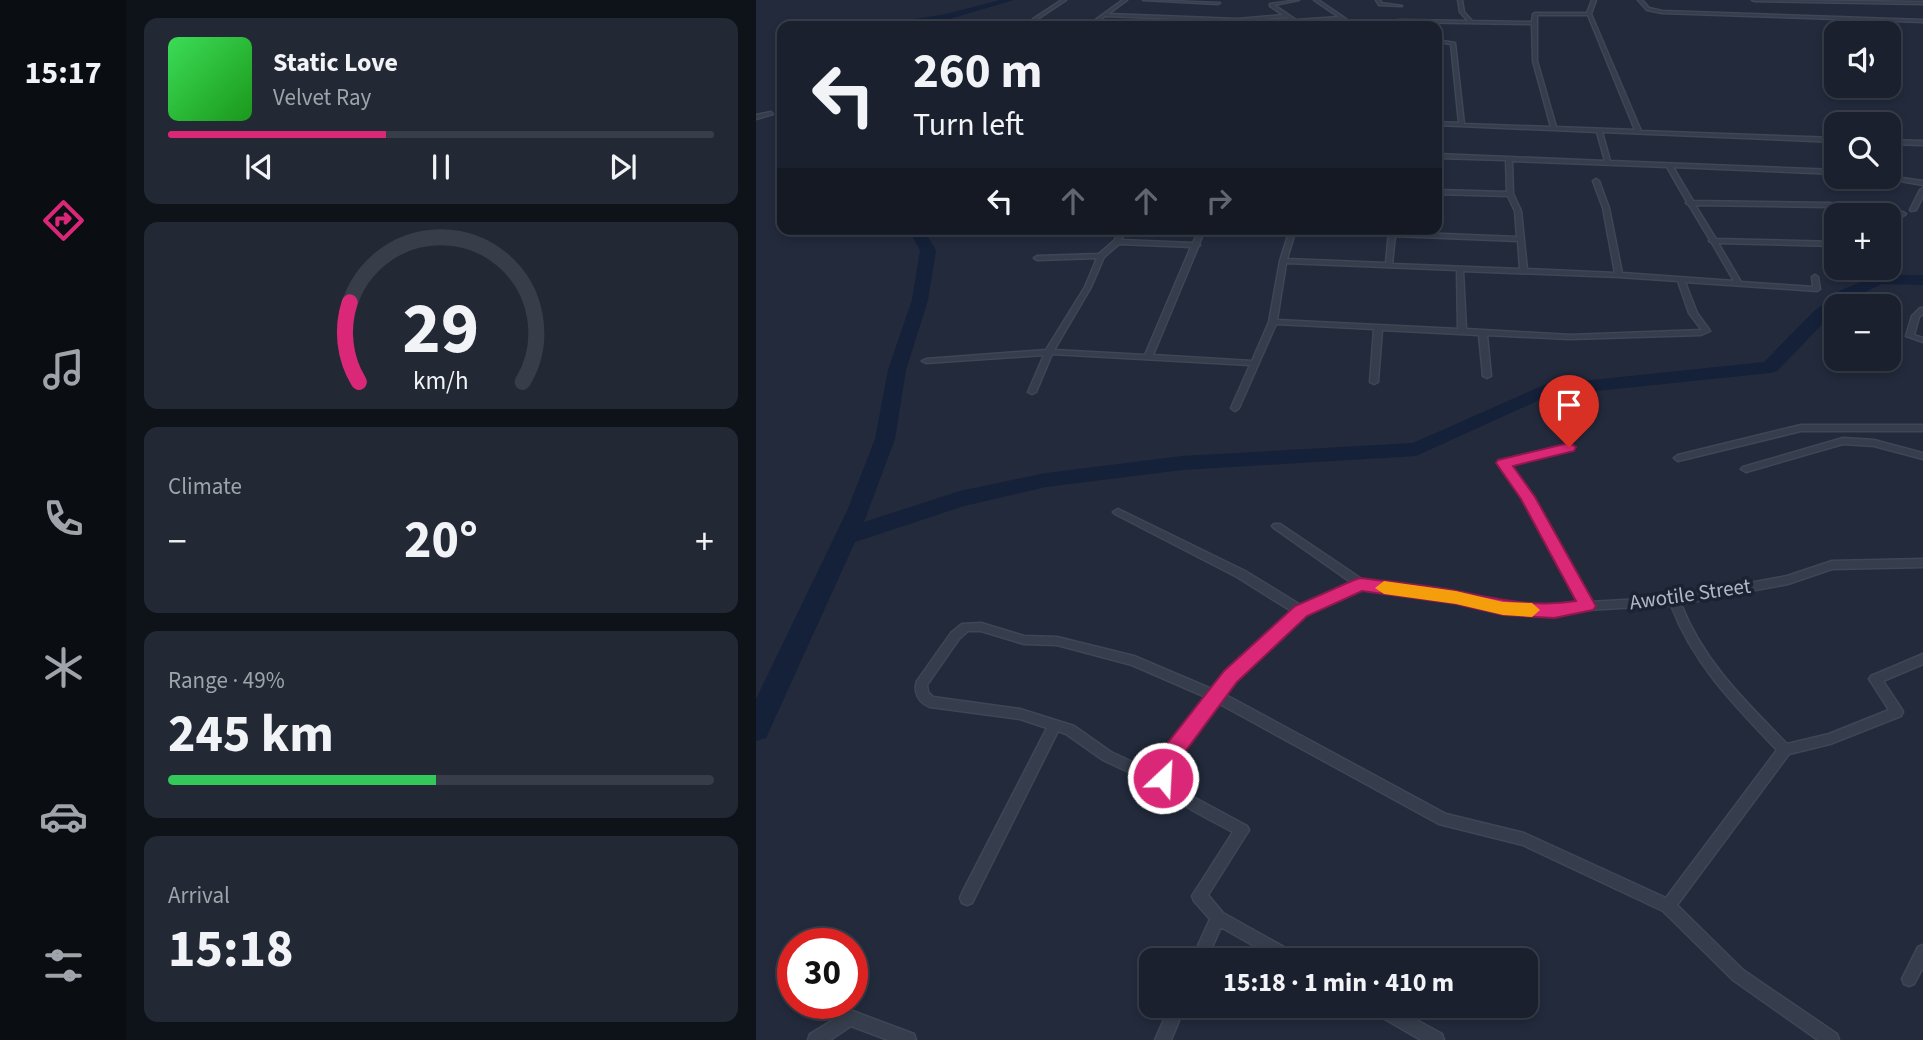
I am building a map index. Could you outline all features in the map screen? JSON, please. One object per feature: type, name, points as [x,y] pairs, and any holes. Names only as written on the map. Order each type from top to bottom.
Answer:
[{"type":"street","points":[[881,0],[895,3]]},
{"type":"street","points":[[1035,19],[1064,0]]},
{"type":"street","points":[[1097,21],[1125,0]]},
{"type":"street","points":[[1145,0],[1218,4]]},
{"type":"street","points":[[1297,0],[1272,4],[1294,21],[1343,18]]},
{"type":"street","points":[[1316,0],[1346,21]]},
{"type":"street","points":[[1378,0],[1379,4],[1400,6]]},
{"type":"street","points":[[1400,21],[1402,0]]},
{"type":"street","points":[[1460,0],[1462,12],[1471,22]]},
{"type":"street","points":[[1594,0],[1589,14],[1639,133]]},
{"type":"street","points":[[1640,0],[1648,9],[1662,12],[1923,21]]},
{"type":"street","points":[[1754,0],[1885,1],[1923,4]]},
{"type":"street","points":[[1554,129],[1535,61],[1535,14],[1589,14]]},
{"type":"street","points":[[1107,15],[1248,20],[1285,16]]},
{"type":"street","points":[[1442,22],[1534,23]]},
{"type":"street","points":[[1442,42],[1453,43],[1462,125]]},
{"type":"street","points":[[756,117],[771,113]]},
{"type":"street","points":[[1442,124],[1824,140]]},
{"type":"street","points":[[1599,131],[1608,163]]},
{"type":"street","points":[[1901,142],[1923,143]]},
{"type":"street","points":[[1442,156],[1824,172]]},
{"type":"street","points":[[1509,159],[1510,194],[1518,211],[1524,271]]},
{"type":"street","points":[[1670,167],[1738,282]]},
{"type":"street","points":[[1901,180],[1923,183]]},
{"type":"street","points":[[1596,181],[1606,208],[1619,275]]},
{"type":"street","points":[[1913,210],[1923,190]]},
{"type":"street","points":[[1442,192],[1510,194]]},
{"type":"street","points":[[1689,203],[1829,205],[1903,214]]},
{"type":"street","points":[[1032,391],[1049,352],[1088,287],[1101,256],[1118,242],[1121,235]]},
{"type":"street","points":[[1148,357],[1200,235]]},
{"type":"street","points":[[1235,408],[1273,322],[1283,261],[1291,235]]},
{"type":"street","points":[[1389,265],[1392,235]]},
{"type":"street","points":[[1442,235],[1519,239]]},
{"type":"street","points":[[1712,241],[1824,244]]},
{"type":"street","points":[[1118,242],[1197,245]]},
{"type":"street","points":[[1037,258],[1101,256]]},
{"type":"street","points":[[1283,261],[1619,275],[1817,289],[1815,277]]},
{"type":"street","points":[[1460,268],[1462,331]]},
{"type":"street","points":[[1273,322],[1584,337],[1706,331],[1705,326],[1693,313],[1681,279]]},
{"type":"street","points":[[1923,310],[1916,316],[1910,336],[1923,340]]},
{"type":"street","points":[[1374,382],[1378,329]]},
{"type":"street","points":[[1483,334],[1487,376]]},
{"type":"street","points":[[926,361],[1049,352],[1253,363]]},
{"type":"street","points":[[1678,458],[1801,428],[1923,428]]},
{"type":"street","points":[[1746,469],[1843,441],[1874,443],[1923,456]]},
{"type":"street","points":[[1569,447],[1503,463],[1528,497],[1587,606]]},
{"type":"street","points":[[1118,512],[1241,573],[1301,611]]},
{"type":"street","points":[[1278,526],[1360,584]]},
{"type":"street","name":"Awotile Street","points":[[1360,584],[1456,597],[1503,608],[1554,611],[1587,606],[1675,601],[1788,580],[1832,565],[1923,563]]},
{"type":"street","points":[[1272,948],[1218,918],[1199,896],[1242,830],[1181,797],[1163,778],[1167,761],[1230,677],[1301,611],[1360,584]]},
{"type":"street","points":[[1675,601],[1682,624],[1710,670],[1785,750]]},
{"type":"street","points":[[1167,761],[1139,771],[1107,756],[1070,730],[1055,725],[1020,714],[930,702],[922,694],[921,684],[955,636],[966,627],[981,627],[1024,640],[1057,640],[1134,661],[1216,696],[1444,820],[1524,839],[1668,906],[1738,975],[1832,1040]]},
{"type":"street","points":[[1668,906],[1785,750],[1830,739],[1897,712],[1875,679],[1923,659]]},
{"type":"street","points":[[967,898],[1055,725]]},
{"type":"street","points":[[1204,948],[1218,918]]},
{"type":"street","points":[[1909,979],[1923,953]]},
{"type":"street","points":[[816,1040],[850,1018],[908,1040]]},
{"type":"street","points":[[1163,1040],[1173,1018]]},
{"type":"street","points":[[1397,1018],[1436,1040]]},
{"type":"waterway","points":[[916,21],[946,17],[1010,0]]},
{"type":"waterway","points":[[756,729],[858,511],[885,439],[897,370],[920,300],[928,250],[919,235]]},
{"type":"waterway","points":[[847,536],[960,499],[1046,480],[1182,463],[1416,449],[1544,391],[1770,367],[1819,316],[1847,294],[1879,280],[1923,280]]},
{"type":"slow traffic","points":[[1384,588],[1456,597],[1503,608],[1532,610]]},
{"type":"route","points":[[1163,778],[1167,761],[1230,677],[1301,611],[1346,593],[1360,584],[1456,597],[1503,608],[1554,611],[1587,606],[1572,573],[1528,497],[1503,463],[1569,447]]}]
